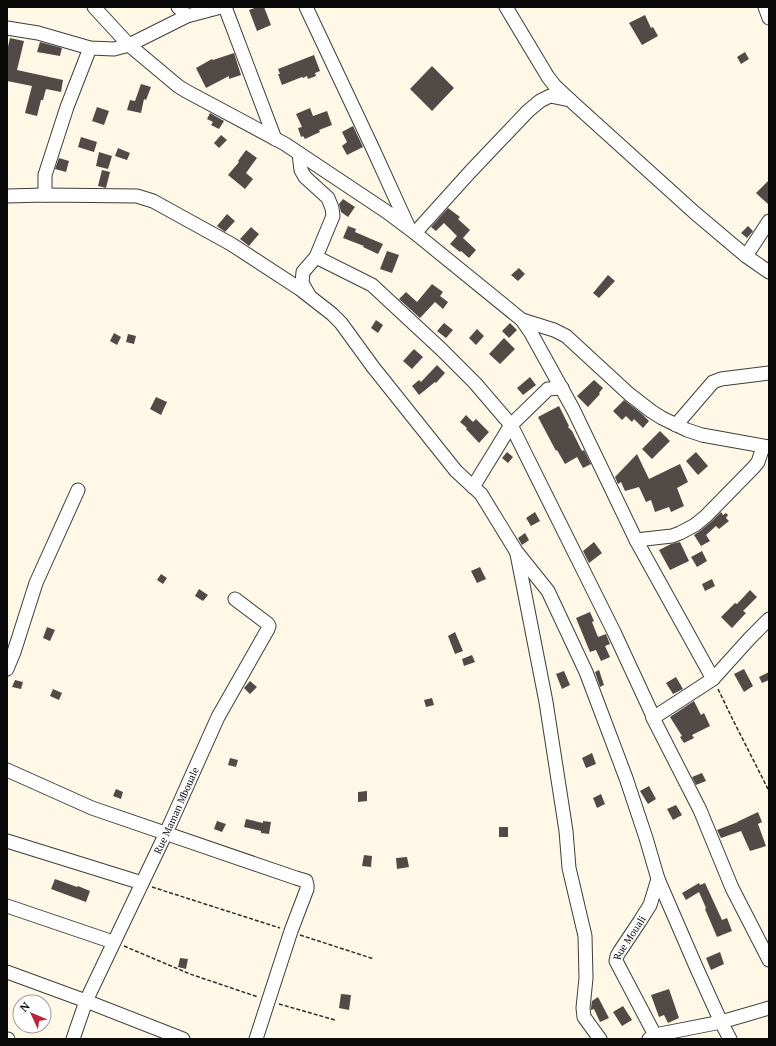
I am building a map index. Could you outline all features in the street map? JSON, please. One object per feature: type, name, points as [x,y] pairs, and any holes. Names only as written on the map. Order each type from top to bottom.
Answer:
[{"type":"street","points":[[94,7],[129,45],[178,86],[275,140],[285,144],[412,231],[522,320],[562,388],[636,540],[713,679]]},
{"type":"street","points":[[7,28],[38,33],[90,48],[114,49],[129,45],[183,12],[221,7]]},
{"type":"street","points":[[226,7],[275,140]]},
{"type":"street","points":[[306,7],[412,231]]},
{"type":"street","points":[[506,7],[548,77],[555,86],[695,213],[746,256],[769,272]]},
{"type":"street","points":[[765,7],[769,18]]},
{"type":"street","points":[[46,195],[45,175],[67,107],[90,48]]},
{"type":"street","points":[[412,231],[528,110],[550,96],[570,100]]},
{"type":"street","points":[[299,154],[301,170],[305,177],[328,198],[333,216],[316,257],[303,272],[302,283],[310,297]]},
{"type":"street","points":[[7,196],[136,196],[153,201],[231,244],[300,289],[332,314],[341,324],[373,367],[456,471],[481,494],[516,551],[548,591],[586,672],[631,793],[658,879],[697,969],[730,1039]]},
{"type":"street","points":[[746,256],[769,221]]},
{"type":"street","points":[[316,257],[372,285],[475,383],[511,425],[614,632],[653,718],[700,810],[732,888],[769,960]]},
{"type":"street","points":[[522,320],[549,328],[566,336],[641,403],[662,418],[687,430],[702,435],[766,447],[754,468],[695,525],[672,536],[636,540]]},
{"type":"street","points":[[676,425],[713,382],[721,379],[769,373]]},
{"type":"street","points":[[473,487],[511,425],[548,389],[562,388]]},
{"type":"street","points":[[7,669],[14,652],[12,641],[36,583],[78,490]]},
{"type":"street","points":[[516,551],[546,702],[566,831],[569,868],[585,936],[586,978],[583,1008],[584,1017],[600,1039]]},
{"type":"street","name":"Rue Maman Mbouale","points":[[73,1039],[86,1001],[166,833],[218,717],[268,629],[268,624],[235,599]]},
{"type":"street","points":[[653,718],[713,679],[769,619]]},
{"type":"street","points":[[7,770],[92,808],[306,881],[307,889],[291,932],[256,1039]]},
{"type":"street","points":[[7,841],[142,883]]},
{"type":"street","name":"Rue Mouali","points":[[653,1038],[616,961],[620,950],[650,905],[658,879]]},
{"type":"street","points":[[7,906],[114,942]]},
{"type":"street","points":[[7,972],[183,1039]]},
{"type":"street","points":[[653,1038],[721,1022],[769,1008]]},
{"type":"path","points":[[713,679],[732,720],[769,791]]},
{"type":"path","points":[[142,883],[374,959]]},
{"type":"path","points":[[114,942],[190,974],[269,1001],[335,1020]]},
{"type":"building","points":[[257,7],[264,7],[271,25],[257,31],[249,10]]},
{"type":"building","points":[[645,15],[651,28],[653,27],[658,36],[642,45],[629,23]]},
{"type":"building","points":[[10,38],[24,41],[17,70],[63,80],[61,92],[46,89],[43,100],[41,100],[37,116],[25,113],[32,86],[7,81],[7,51]]},
{"type":"building","points":[[40,42],[62,48],[60,56],[37,52]]},
{"type":"building","points":[[745,52],[749,59],[741,64],[737,57]]},
{"type":"building","points":[[234,53],[241,75],[229,79],[229,76],[206,88],[196,68],[212,59],[213,60]]},
{"type":"building","points":[[314,55],[320,71],[315,73],[316,76],[308,79],[307,76],[302,77],[282,85],[278,74],[280,74],[278,69]]},
{"type":"building","points":[[432,66],[454,88],[432,111],[410,89]]},
{"type":"building","points":[[141,84],[151,87],[146,100],[144,99],[141,113],[127,110],[130,100],[135,101]]},
{"type":"building","points":[[97,107],[109,111],[104,125],[92,121]]},
{"type":"building","points":[[310,108],[313,116],[327,111],[332,125],[319,130],[320,132],[305,139],[303,136],[301,137],[298,128],[302,127],[296,114]]},
{"type":"building","points":[[210,113],[224,121],[219,129],[211,125],[213,122],[207,119]]},
{"type":"building","points":[[353,126],[363,147],[347,155],[342,146],[347,142],[342,132]]},
{"type":"building","points":[[221,135],[227,140],[219,148],[214,143]]},
{"type":"building","points":[[81,137],[97,142],[94,152],[78,147]]},
{"type":"building","points":[[118,148],[130,153],[127,160],[115,156]]},
{"type":"building","points":[[246,150],[257,158],[246,173],[253,179],[245,189],[228,175],[239,162],[238,161]]},
{"type":"building","points":[[99,152],[112,156],[108,169],[96,166]]},
{"type":"building","points":[[59,158],[69,161],[66,172],[55,169]]},
{"type":"building","points":[[102,170],[110,172],[106,188],[98,186]]},
{"type":"building","points":[[769,180],[769,205],[756,193]]},
{"type":"building","points":[[343,199],[355,207],[348,217],[341,212],[339,204]]},
{"type":"building","points":[[448,208],[460,217],[458,219],[470,230],[463,238],[476,250],[469,258],[450,244],[457,236],[444,223],[436,231],[431,227]]},
{"type":"building","points":[[227,214],[235,221],[225,232],[217,226]]},
{"type":"building","points":[[348,226],[356,229],[355,232],[383,244],[378,254],[363,247],[364,246],[343,238]]},
{"type":"building","points":[[748,226],[753,231],[747,238],[741,233]]},
{"type":"building","points":[[251,227],[259,234],[249,246],[240,239]]},
{"type":"building","points":[[387,251],[399,255],[392,273],[380,269]]},
{"type":"building","points":[[519,268],[525,274],[518,281],[511,275]]},
{"type":"building","points":[[608,275],[615,281],[599,298],[593,293]]},
{"type":"building","points":[[432,284],[443,292],[440,296],[448,302],[443,309],[435,302],[420,318],[399,299],[406,292],[417,302]]},
{"type":"building","points":[[376,320],[383,325],[378,333],[371,328]]},
{"type":"building","points":[[444,323],[453,330],[446,338],[437,331]]},
{"type":"building","points":[[510,323],[517,330],[509,338],[502,331]]},
{"type":"building","points":[[477,329],[484,336],[476,345],[469,338]]},
{"type":"building","points":[[114,333],[121,337],[117,345],[110,341]]},
{"type":"building","points":[[128,334],[136,336],[134,344],[126,342]]},
{"type":"building","points":[[504,338],[515,349],[500,364],[489,354]]},
{"type":"building","points":[[414,349],[423,357],[412,369],[403,361]]},
{"type":"building","points":[[437,365],[445,373],[436,383],[435,382],[419,395],[412,386],[419,380],[421,382]]},
{"type":"building","points":[[530,377],[536,385],[523,395],[517,388]]},
{"type":"building","points":[[594,380],[603,388],[599,393],[600,394],[588,407],[577,396]]},
{"type":"building","points":[[156,397],[167,402],[161,415],[150,409]]},
{"type":"building","points":[[624,400],[649,421],[643,428],[634,419],[632,422],[626,416],[622,420],[613,411]]},
{"type":"building","points":[[559,406],[569,426],[568,427],[572,431],[582,451],[584,450],[591,464],[583,468],[577,457],[565,464],[557,450],[556,451],[538,417]]},
{"type":"building","points":[[466,415],[473,422],[476,419],[489,432],[479,443],[460,422]]},
{"type":"building","points":[[660,431],[670,441],[652,459],[642,449]]},
{"type":"building","points":[[507,452],[513,457],[508,463],[502,458]]},
{"type":"building","points":[[696,452],[708,466],[698,475],[686,461]]},
{"type":"building","points":[[637,454],[649,479],[680,464],[688,482],[677,488],[684,506],[671,512],[669,507],[655,512],[651,500],[646,502],[639,487],[625,491],[621,482],[618,484],[615,477]]},
{"type":"building","points":[[535,512],[540,521],[531,526],[526,518]]},
{"type":"building","points":[[721,512],[723,515],[726,513],[728,515],[726,518],[729,521],[719,529],[716,526],[706,535],[710,541],[701,546],[694,535]]},
{"type":"building","points":[[525,533],[529,540],[522,545],[518,538]]},
{"type":"building","points":[[594,542],[602,553],[589,563],[583,551]]},
{"type":"building","points":[[680,542],[689,561],[670,570],[659,550],[671,544]]},
{"type":"building","points":[[702,551],[707,561],[697,567],[691,557]]},
{"type":"building","points":[[480,567],[486,579],[477,583],[471,571]]},
{"type":"building","points":[[161,574],[167,578],[163,584],[157,580]]},
{"type":"building","points":[[712,579],[715,586],[705,591],[702,584]]},
{"type":"building","points":[[199,589],[208,595],[203,601],[195,596]]},
{"type":"building","points":[[750,590],[757,597],[743,611],[746,613],[732,628],[721,617],[735,603],[737,604]]},
{"type":"building","points":[[590,612],[598,637],[606,634],[610,644],[605,646],[610,657],[601,661],[596,650],[590,652],[576,618]]},
{"type":"building","points":[[47,627],[55,630],[50,641],[43,638]]},
{"type":"building","points":[[455,632],[463,651],[455,654],[448,636]]},
{"type":"building","points":[[472,655],[475,662],[464,666],[462,659]]},
{"type":"building","points":[[744,669],[753,686],[744,692],[734,674]]},
{"type":"building","points":[[599,670],[604,685],[600,687],[595,672]]},
{"type":"building","points":[[564,671],[570,685],[562,689],[556,674]]},
{"type":"building","points":[[769,672],[769,680],[762,683],[759,677]]},
{"type":"building","points":[[676,677],[683,689],[673,694],[666,683]]},
{"type":"building","points":[[15,680],[23,682],[21,689],[12,687]]},
{"type":"building","points":[[250,681],[257,687],[250,694],[244,688]]},
{"type":"building","points":[[53,689],[62,693],[59,700],[50,696]]},
{"type":"building","points":[[432,698],[434,705],[426,707],[424,700]]},
{"type":"building","points":[[694,701],[701,715],[704,713],[710,726],[692,735],[694,738],[684,743],[680,737],[682,736],[670,717]]},
{"type":"building","points":[[592,753],[596,764],[586,768],[582,758]]},
{"type":"building","points":[[230,758],[238,760],[236,767],[228,765]]},
{"type":"building","points":[[702,773],[706,781],[696,785],[692,777]]},
{"type":"building","points":[[649,786],[656,799],[648,804],[640,791]]},
{"type":"building","points":[[116,789],[123,792],[121,799],[113,796]]},
{"type":"building","points":[[367,791],[367,801],[358,802],[358,792]]},
{"type":"building","points":[[601,794],[605,804],[597,808],[593,798]]},
{"type":"building","points":[[676,805],[682,815],[673,820],[667,809]]},
{"type":"building","points":[[758,812],[762,822],[758,824],[766,846],[750,851],[741,831],[721,838],[717,830]]},
{"type":"building","points":[[246,819],[263,823],[263,821],[271,822],[269,834],[244,827]]},
{"type":"building","points":[[217,821],[226,824],[222,832],[214,829]]},
{"type":"building","points":[[499,827],[508,827],[508,837],[499,837]]},
{"type":"building","points":[[364,855],[372,856],[371,867],[362,866]]},
{"type":"building","points":[[407,857],[409,867],[397,869],[396,858]]},
{"type":"building","points":[[55,879],[90,891],[86,902],[51,889]]},
{"type":"building","points":[[699,883],[700,885],[705,883],[722,920],[727,918],[732,931],[717,937],[699,892],[686,900],[682,893]]},
{"type":"building","points":[[720,952],[724,964],[711,970],[706,958]]},
{"type":"building","points":[[180,958],[188,959],[186,969],[178,967]]},
{"type":"building","points":[[669,989],[679,1018],[668,1023],[664,1015],[659,1017],[651,995]]},
{"type":"building","points":[[341,994],[351,995],[349,1010],[339,1008]]},
{"type":"building","points":[[598,997],[609,1018],[600,1022],[594,1009],[591,1010],[592,1001]]},
{"type":"building","points":[[623,1006],[632,1020],[622,1026],[613,1012]]}]
